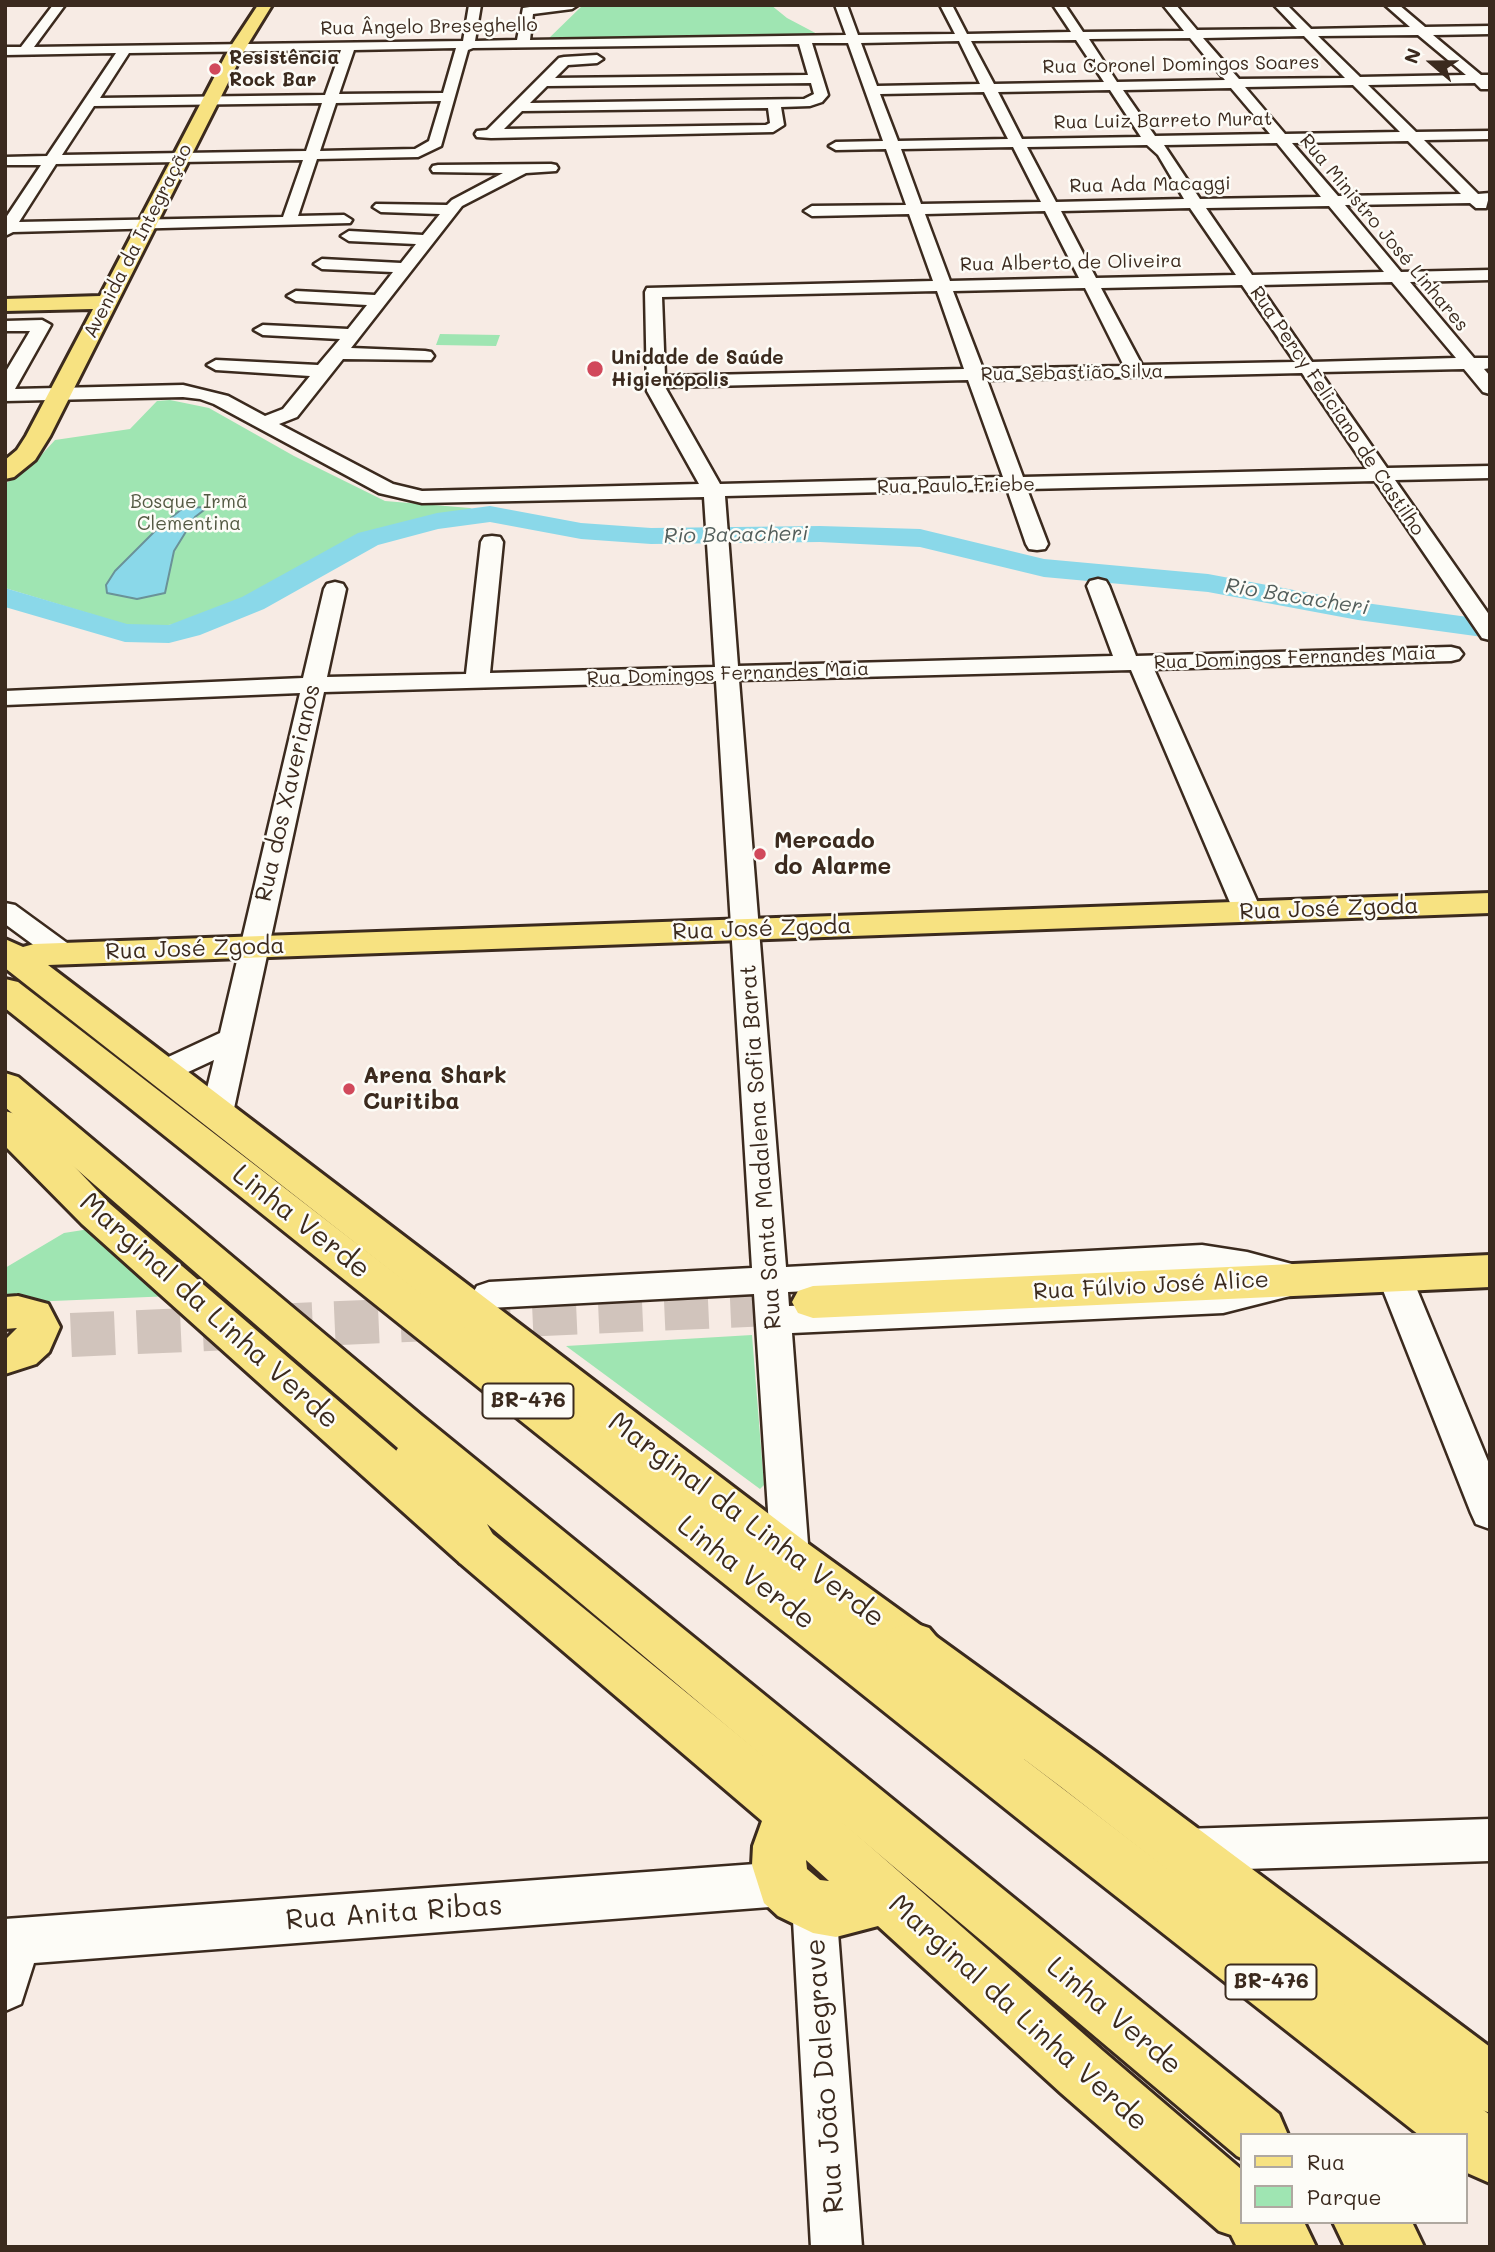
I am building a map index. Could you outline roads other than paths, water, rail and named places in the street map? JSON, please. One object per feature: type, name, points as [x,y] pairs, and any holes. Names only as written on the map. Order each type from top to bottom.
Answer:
[{"type":"main road","name":"Avenida da Integração","points":[[5,472],[33,446],[237,49],[265,5]]},
{"type":"main road","points":[[5,304],[107,302]]},
{"type":"main road","name":"Rua José Zgoda","points":[[35,953],[1490,903]]},
{"type":"main road","name":"Marginal da Linha Verde","points":[[35,953],[162,1072],[790,1557],[911,1644],[1490,2084]]},
{"type":"main road","name":"Linha Verde","points":[[5,990],[1051,1812],[1464,2133]]},
{"type":"main road","name":"Linha Verde","points":[[5,1086],[406,1429],[1256,2133]]},
{"type":"main road","name":"Marginal da Linha Verde","points":[[5,1124],[37,1152],[96,1214],[477,1549],[795,1815],[1082,2072],[1240,2208]]},
{"type":"main road","name":"Rua Fúlvio José Alice","points":[[813,1301],[1490,1271]]},
{"type":"main road","points":[[5,1313],[18,1312],[33,1316],[39,1327],[34,1340],[21,1352],[5,1357]]},
{"type":"main road","points":[[406,1429],[477,1549]]},
{"type":"main road","points":[[911,1644],[1051,1812]]},
{"type":"main road","points":[[795,1815],[786,1828],[780,1846],[779,1865],[798,1895],[836,1910],[887,1896]]},
{"type":"main road","name":"Linha Verde","points":[[1467,2135],[1490,2153]]},
{"type":"main road","points":[[1258,2224],[1285,2247]]},
{"type":"main road","points":[[1366,2224],[1393,2247]]},
{"type":"street","points":[[23,51],[59,5]]},
{"type":"street","points":[[5,160],[414,154],[429,150],[436,144],[466,46],[475,5]]},
{"type":"street","points":[[523,45],[527,11],[572,5]]},
{"type":"street","points":[[841,5],[1037,544]]},
{"type":"street","points":[[946,5],[1136,372]]},
{"type":"street","name":"Rua Percy Feliciano de Castilho","points":[[1059,5],[1151,141],[1156,154],[1180,190],[1195,204],[1484,625]]},
{"type":"street","name":"Rua Ministro José Linhares","points":[[1169,5],[1490,388]]},
{"type":"street","points":[[1280,5],[1411,136],[1482,198],[1490,214]]},
{"type":"street","points":[[1391,5],[1484,80],[1490,89]]},
{"type":"street","points":[[458,27],[471,27]]},
{"type":"street","name":"Rua Ângelo Breseghello","points":[[5,51],[523,45],[804,51],[963,38],[1490,30]]},
{"type":"street","points":[[289,221],[348,48]]},
{"type":"street","points":[[6,229],[124,51]]},
{"type":"street","points":[[518,107],[810,102],[820,97],[804,51]]},
{"type":"street","points":[[613,59],[567,60],[518,107],[484,134],[768,129],[777,125],[774,104]]},
{"type":"street","points":[[543,82],[812,79]]},
{"type":"street","name":"Rua Coronel Domingos Soares","points":[[872,90],[1484,80]]},
{"type":"street","points":[[90,102],[449,97]]},
{"type":"street","name":"Rua Luiz Barreto Murat","points":[[836,146],[1490,135]]},
{"type":"street","points":[[264,422],[290,413],[457,203],[524,168]]},
{"type":"street","points":[[415,209],[446,169],[551,168]]},
{"type":"street","name":"Rua Ada Macaggi","points":[[812,211],[1482,198]]},
{"type":"street","points":[[381,207],[451,210]]},
{"type":"street","points":[[6,229],[289,221],[428,240]]},
{"type":"street","points":[[322,264],[405,268]]},
{"type":"street","name":"Rua Alberto de Oliveira","points":[[653,292],[1490,275]]},
{"type":"street","name":"Rua Santa Madalena Sofia Barat","points":[[653,292],[655,382],[660,399],[714,492],[790,1557]]},
{"type":"street","points":[[296,296],[380,300]]},
{"type":"street","points":[[5,326],[41,325],[5,393]]},
{"type":"street","points":[[263,330],[352,334]]},
{"type":"street","points":[[337,353],[425,356]]},
{"type":"street","name":"Rua Sebastião Silva","points":[[655,382],[1490,363]]},
{"type":"street","points":[[216,365],[323,371]]},
{"type":"street","points":[[245,412],[308,391]]},
{"type":"street","name":"Rua Paulo Friebe","points":[[5,393],[193,392],[212,396],[386,489],[422,497],[1490,472]]},
{"type":"street","points":[[477,681],[492,542]]},
{"type":"street","points":[[1098,586],[1248,912]]},
{"type":"street","name":"Rua dos Xaverianos","points":[[217,1113],[335,589]]},
{"type":"street","name":"Rua Domingos Fernandes Maia","points":[[5,698],[312,685],[1451,654]]},
{"type":"street","points":[[5,911],[35,953]]},
{"type":"street","points":[[162,1072],[232,1039]]},
{"type":"street","points":[[489,1295],[1202,1258],[1247,1265],[1303,1279]]},
{"type":"street","points":[[1394,1275],[1490,1513]]},
{"type":"street","points":[[773,1320],[1223,1300],[1255,1294],[1303,1279]]},
{"type":"street","points":[[1184,1850],[1490,1840]]},
{"type":"street","name":"Rua Anita Ribas","points":[[11,1942],[798,1895]]},
{"type":"street","name":"Rua João Dalegrave","points":[[798,1895],[837,2247]]},
{"type":"street","points":[[5,1988],[11,1942]]},
{"type":"water","points":[[208,507],[195,517],[174,551],[165,593],[137,599],[107,593],[106,585],[115,571],[156,530],[183,508]]},
{"type":"waterway","name":"Rio Bacacheri","points":[[5,597],[125,633],[169,634],[189,629],[253,603],[368,539],[437,521],[490,514],[581,531],[651,536],[820,534],[920,538],[1044,568],[1208,583],[1358,611],[1490,629]]},
{"type":"tunnel","points":[[5,1338],[813,1302]]},
{"type":"place","name":"Resistência Rock Bar","points":[[215,69]]},
{"type":"place","name":"Unidade de Saúde Higienópolis","points":[[595,369]]},
{"type":"place","name":"Mercado do Alarme","points":[[760,854]]},
{"type":"place","name":"Arena Shark Curitiba","points":[[349,1089]]},
{"type":"park label","name":"Bosque Irmã Clementina","points":[[189,513]]}]
